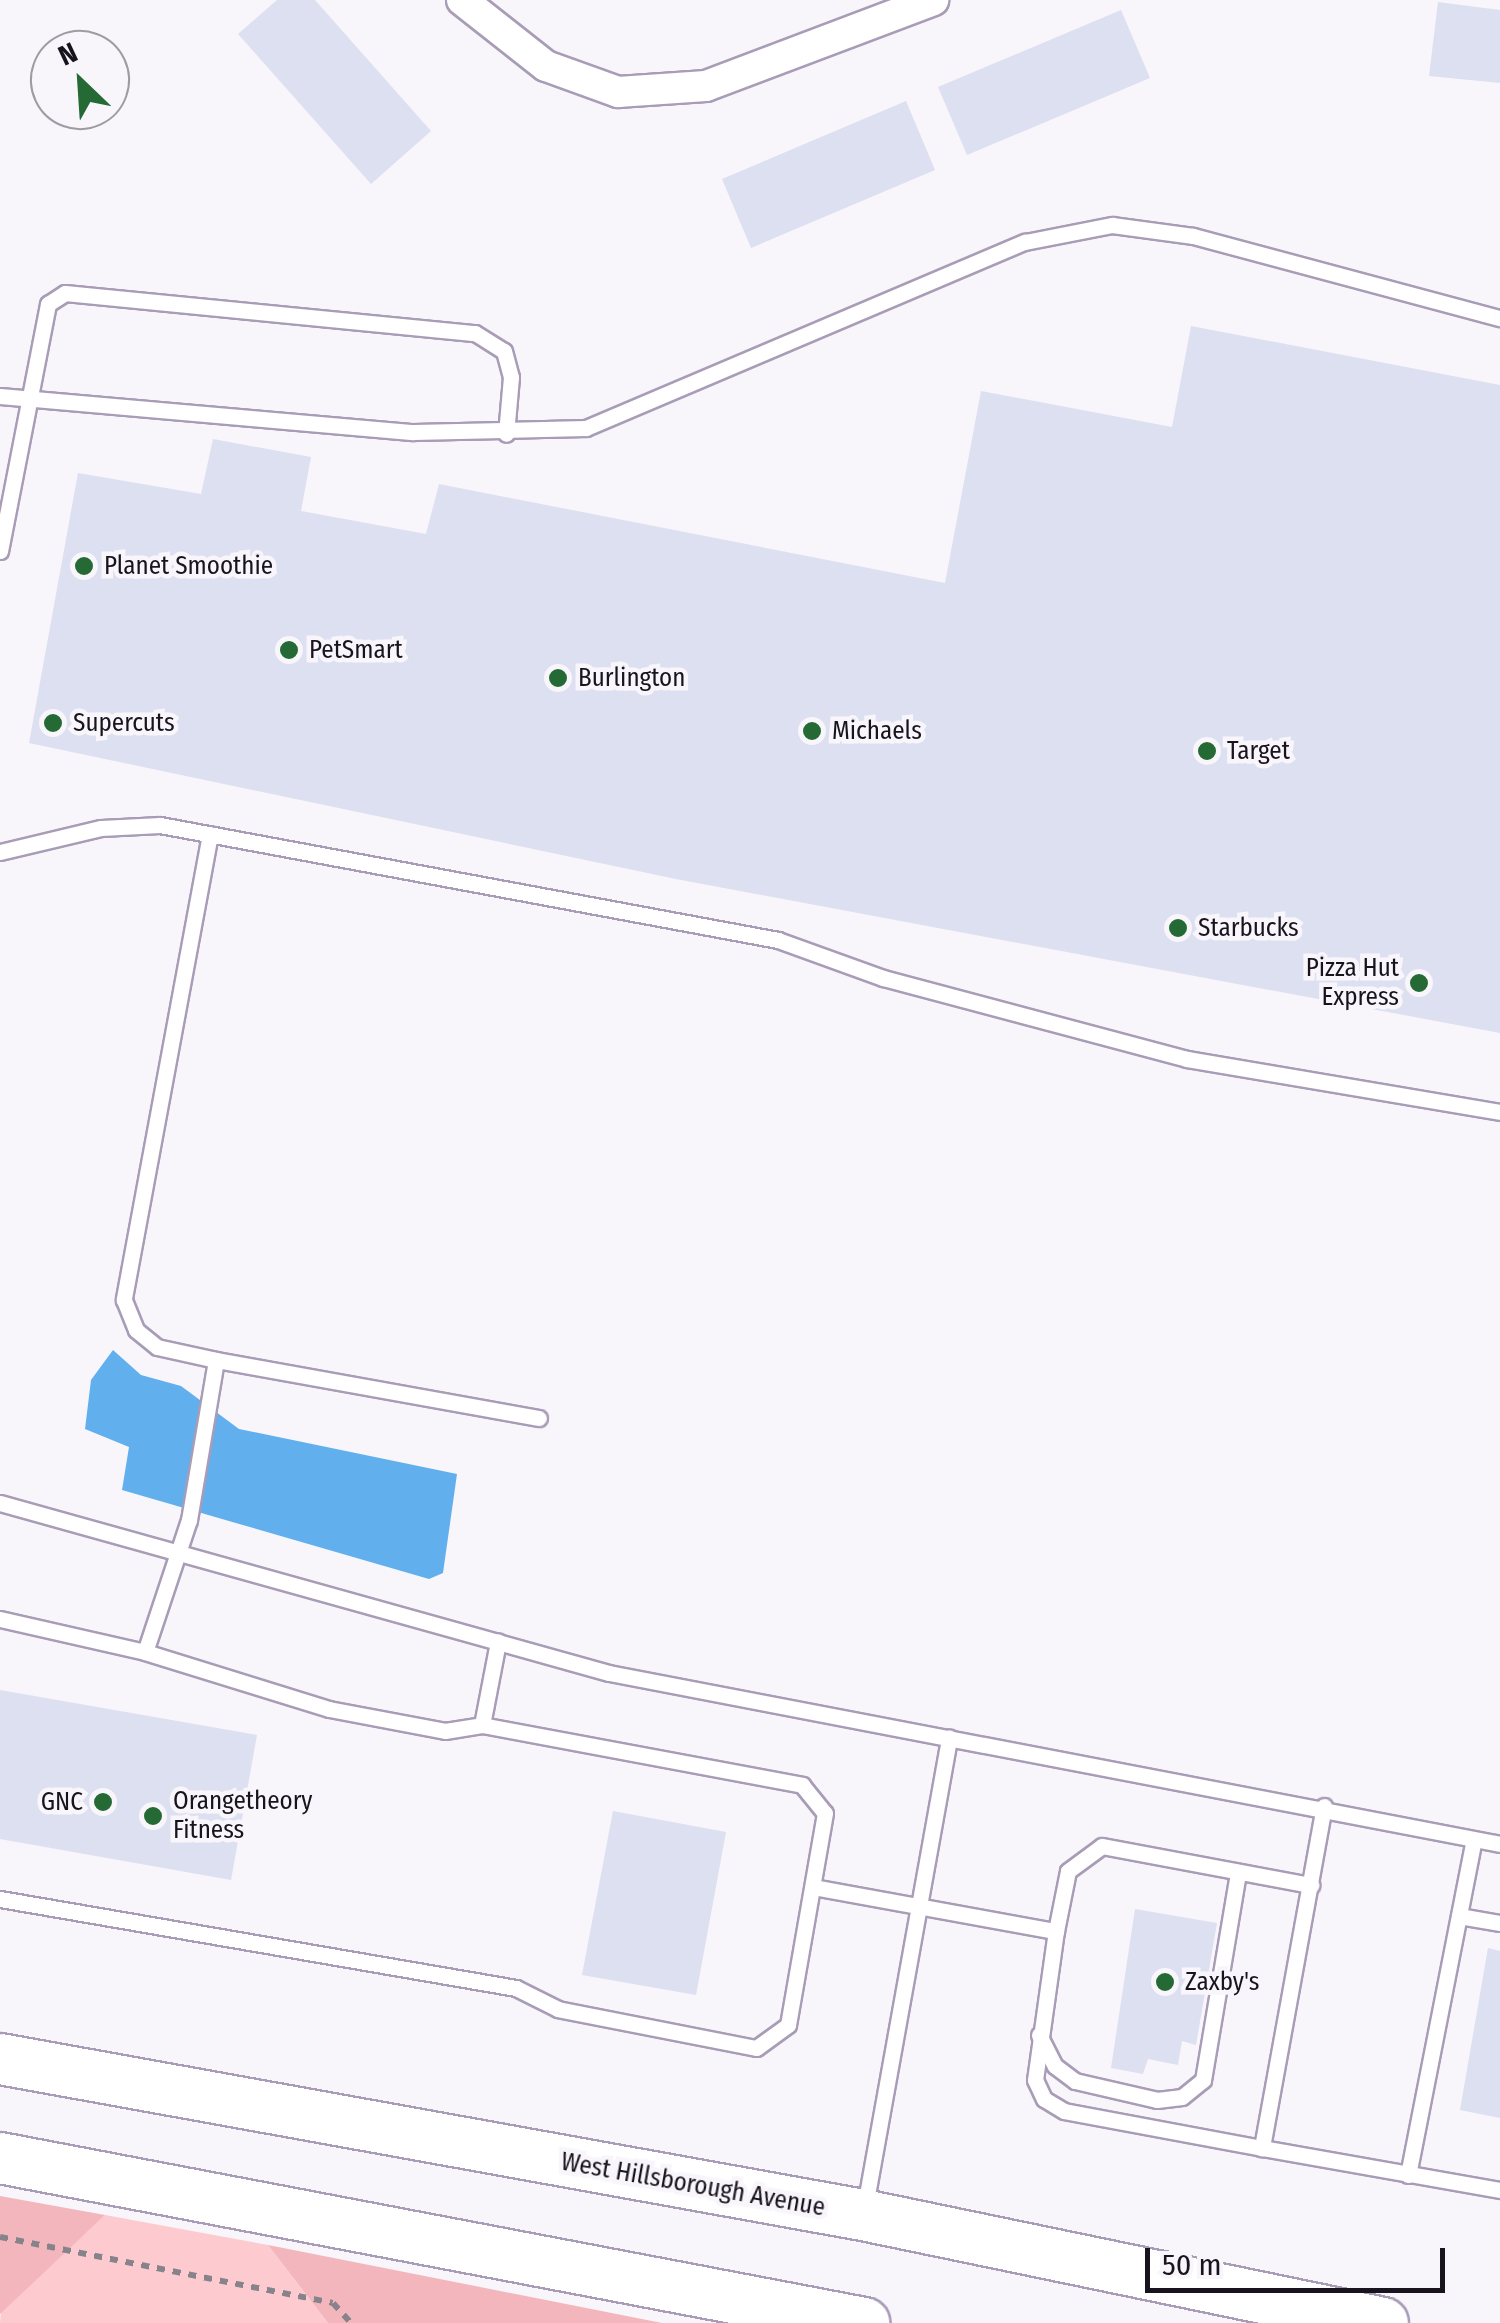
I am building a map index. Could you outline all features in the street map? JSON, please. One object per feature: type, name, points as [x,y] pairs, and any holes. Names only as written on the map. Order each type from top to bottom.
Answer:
[{"type":"main road","name":"West Hillsborough Avenue","points":[[0,2059],[864,2215],[1383,2323]]},
{"type":"main road","points":[[0,2158],[864,2323]]},
{"type":"street","points":[[462,0],[546,66],[618,92],[706,86],[933,0]]},
{"type":"lane","points":[[0,396],[506,434],[586,428],[1025,242],[1112,225],[1192,236],[1500,318]]},
{"type":"lane","points":[[0,551],[26,398],[48,304],[65,293],[475,333],[504,351],[511,377],[506,434]]},
{"type":"lane","points":[[0,852],[132,824],[210,834],[778,940],[883,978],[1186,1059],[1500,1112]]},
{"type":"lane","points":[[210,834],[124,1300],[136,1330],[158,1347],[216,1360],[540,1418]]},
{"type":"lane","points":[[145,1652],[174,1550],[188,1520],[216,1360]]},
{"type":"lane","points":[[0,1504],[609,1673],[1324,1806],[1500,1844]]},
{"type":"lane","points":[[0,1620],[145,1652],[329,1708],[445,1731],[482,1725],[802,1786],[825,1813],[788,2025],[756,2048],[558,2009],[516,1988],[0,1900]]},
{"type":"lane","points":[[482,1725],[498,1642]]},
{"type":"lane","points":[[864,2215],[950,1737]]},
{"type":"lane","points":[[1262,2148],[1324,1806]]},
{"type":"lane","points":[[1408,2175],[1474,1839]]},
{"type":"lane","points":[[1311,1884],[1102,1846],[1068,1870],[1039,2035],[1035,2080],[1044,2099],[1064,2111],[1500,2190]]},
{"type":"lane","points":[[1039,2035],[1055,2066],[1075,2081],[1156,2100],[1182,2097],[1203,2080],[1238,1872]]},
{"type":"lane","points":[[813,1887],[1056,1931]]},
{"type":"lane","points":[[1459,1916],[1500,1923]]},
{"type":"path","points":[[0,2237],[333,2303],[351,2323]]},
{"type":"shaded area","points":[[0,2196],[105,2215],[0,2314]]},
{"type":"shaded area","points":[[105,2215],[268,2245],[328,2323],[0,2323],[1,2311]]},
{"type":"shaded area","points":[[268,2245],[662,2323],[328,2323]]},
{"type":"water","points":[[113,1350],[141,1375],[181,1386],[239,1429],[457,1474],[443,1573],[429,1579],[122,1490],[129,1447],[85,1429],[91,1380]]},
{"type":"building","points":[[277,0],[315,0],[431,131],[371,184],[238,34]]},
{"type":"building","points":[[1438,2],[1500,10],[1500,83],[1429,76]]},
{"type":"building","points":[[1121,10],[1150,78],[967,155],[938,87]]},
{"type":"building","points":[[906,101],[935,170],[751,248],[722,179]]},
{"type":"building","points":[[1191,326],[1500,385],[1500,1033],[676,879],[29,743],[78,473],[201,494],[213,439],[311,457],[301,511],[426,534],[439,484],[945,583],[981,391],[1172,427]]},
{"type":"building","points":[[0,1690],[257,1735],[231,1880],[0,1839]]},
{"type":"building","points":[[613,1811],[726,1832],[696,1995],[582,1975]]},
{"type":"building","name":"Zaxby's","points":[[1135,1909],[1217,1923],[1196,2045],[1182,2041],[1178,2065],[1148,2059],[1143,2074],[1111,2068]]},
{"type":"building","points":[[1488,1948],[1500,1951],[1500,2118],[1460,2110]]},
{"type":"place","name":"Planet Smoothie","points":[[84,566]]},
{"type":"place","name":"PetSmart","points":[[289,650]]},
{"type":"place","name":"Burlington","points":[[558,678]]},
{"type":"place","name":"Supercuts","points":[[53,723]]},
{"type":"place","name":"Michaels","points":[[812,731]]},
{"type":"place","name":"Target","points":[[1207,751]]},
{"type":"place","name":"Starbucks","points":[[1178,928]]},
{"type":"place","name":"Pizza Hut Express","points":[[1419,983]]},
{"type":"place","name":"GNC","points":[[103,1802]]},
{"type":"place","name":"Orangetheory Fitness","points":[[153,1816]]},
{"type":"place","name":"Zaxby's","points":[[1165,1982]]}]
